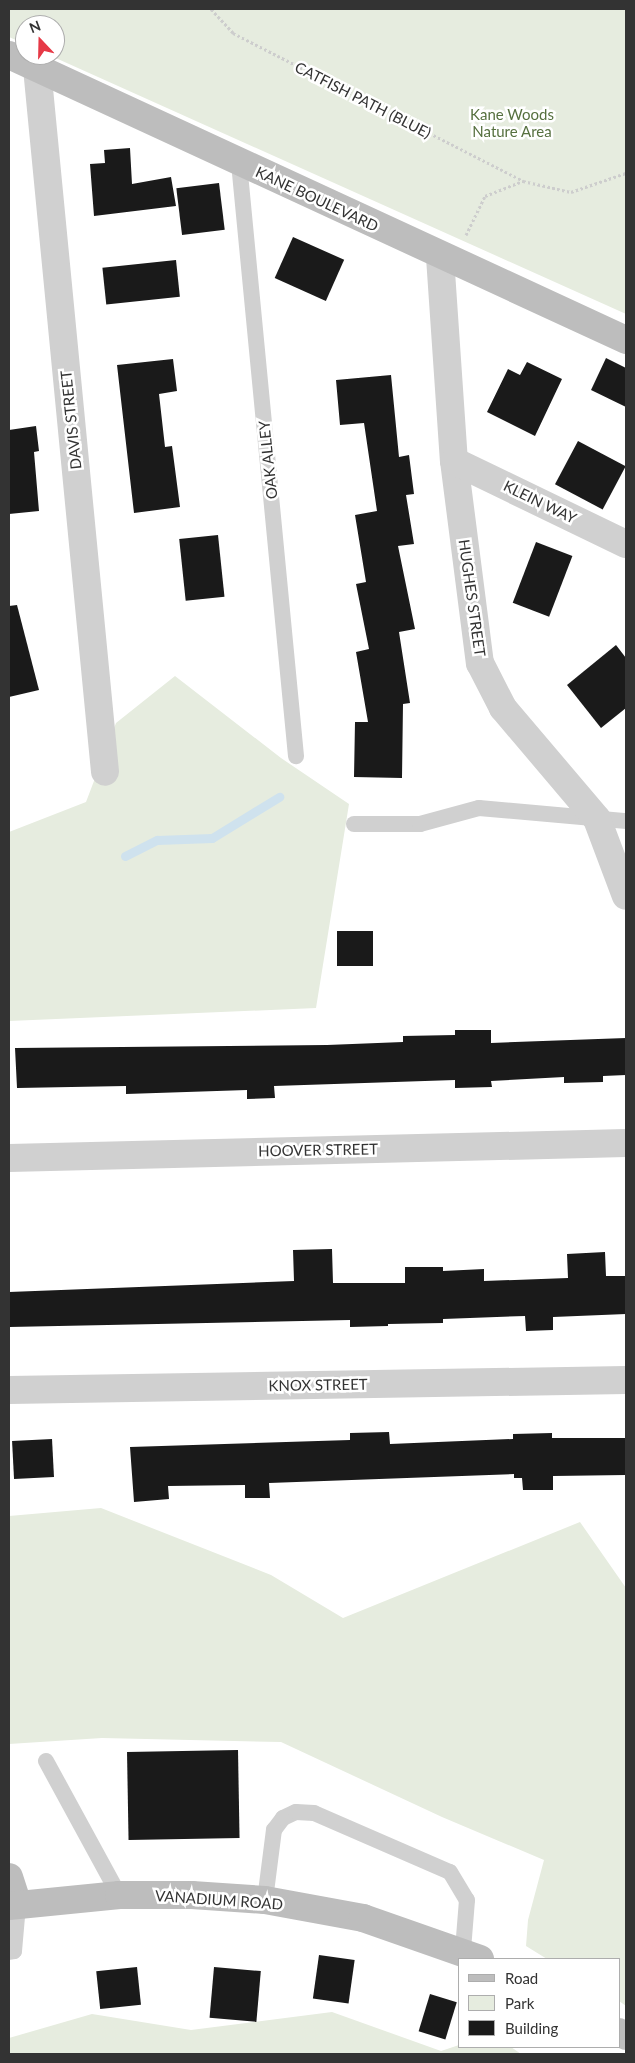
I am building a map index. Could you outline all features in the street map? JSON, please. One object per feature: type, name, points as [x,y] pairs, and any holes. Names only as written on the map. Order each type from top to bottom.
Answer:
[{"type":"street","name":"KANE BOULEVARD","points":[[9,55],[440,257],[626,340]]},
{"type":"street","name":"DAVIS STREET","points":[[37,68],[105,772]]},
{"type":"street","name":"HUGHES STREET","points":[[440,257],[454,461],[480,663],[503,708],[597,819],[626,896]]},
{"type":"street","name":"KLEIN WAY","points":[[454,461],[626,544]]},
{"type":"street","name":"HOOVER STREET","points":[[9,1158],[626,1143]]},
{"type":"street","name":"KNOX STREET","points":[[9,1390],[626,1380]]},
{"type":"street","points":[[9,1878],[13,1906]]},
{"type":"street","name":"VANADIUM ROAD","points":[[13,1906],[119,1895],[192,1895],[265,1900],[363,1918],[472,1955]]},
{"type":"lane","name":"OAK ALLEY","points":[[239,163],[296,756]]},
{"type":"lane","points":[[354,824],[420,824],[479,808],[626,821]]},
{"type":"lane","points":[[46,1761],[119,1895]]},
{"type":"lane","points":[[265,1900],[274,1830],[283,1818],[296,1812],[314,1813],[450,1872],[467,1900],[472,1955]]},
{"type":"lane","points":[[9,1952],[14,1951],[13,1906]]},
{"type":"path","name":"CATFISH PATH (BLUE)","points":[[212,9],[233,33],[523,181],[571,192],[626,173]]},
{"type":"path","points":[[464,238],[485,196],[523,181]]},
{"type":"green space","name":"Kane Woods Nature Area","points":[[9,9],[626,9],[626,314],[65,62],[65,15],[15,15],[15,40],[9,37]]},
{"type":"green space","points":[[175,676],[281,758],[349,804],[316,1008],[9,1021],[9,832],[86,802],[116,723]]},
{"type":"green space","points":[[101,1508],[271,1575],[343,1618],[580,1522],[626,1588],[626,2006],[620,2002],[620,1958],[545,1958],[526,1946],[528,1920],[544,1860],[442,1817],[281,1742],[102,1738],[9,1744],[9,1516]]},
{"type":"green space","points":[[332,2012],[441,2051],[458,2045],[458,2048],[512,2048],[521,2054],[9,2054],[9,2038],[92,2014],[191,2030]]},
{"type":"building","points":[[130,148],[132,184],[171,177],[176,206],[94,216],[90,164],[105,163],[104,150]]},
{"type":"building","points":[[219,183],[225,230],[182,235],[176,188]]},
{"type":"building","points":[[293,237],[344,260],[326,301],[275,278]]},
{"type":"building","points":[[176,260],[180,297],[106,305],[102,268]]},
{"type":"building","points":[[606,358],[626,368],[626,407],[591,390]]},
{"type":"building","points":[[173,359],[177,391],[159,394],[165,447],[172,446],[180,507],[134,513],[117,365]]},
{"type":"building","points":[[527,362],[562,379],[535,436],[487,412],[508,369],[520,375]]},
{"type":"building","points":[[391,375],[399,457],[409,455],[414,494],[406,495],[414,544],[398,546],[415,629],[399,632],[410,703],[403,704],[402,778],[354,777],[355,722],[368,722],[356,652],[369,649],[356,584],[366,582],[355,515],[377,511],[364,423],[340,425],[336,380]]},
{"type":"building","points":[[36,426],[39,451],[34,452],[39,511],[9,514],[9,430]]},
{"type":"building","points":[[578,441],[626,466],[603,510],[555,484]]},
{"type":"building","points":[[218,535],[224,597],[186,601],[179,539]]},
{"type":"building","points":[[536,542],[572,556],[549,617],[513,603]]},
{"type":"building","points":[[17,605],[39,690],[9,697],[9,606]]},
{"type":"building","points":[[616,645],[626,658],[626,708],[601,728],[567,685]]},
{"type":"building","points":[[337,931],[373,931],[373,966],[337,966]]},
{"type":"building","points":[[455,1030],[491,1030],[491,1043],[626,1038],[626,1075],[603,1076],[603,1082],[564,1083],[564,1077],[491,1081],[492,1087],[455,1088],[455,1080],[274,1086],[275,1098],[247,1099],[247,1090],[126,1094],[126,1086],[17,1088],[15,1048],[327,1045],[403,1042],[403,1036],[455,1035]]},
{"type":"building","points":[[332,1249],[333,1283],[405,1283],[405,1267],[443,1267],[443,1271],[484,1269],[484,1281],[568,1278],[567,1254],[605,1252],[606,1276],[626,1276],[626,1314],[553,1317],[553,1330],[526,1331],[525,1316],[443,1319],[443,1323],[350,1327],[350,1320],[9,1327],[9,1292],[294,1281],[293,1250]]},
{"type":"building","points":[[389,1432],[390,1444],[513,1439],[513,1434],[552,1433],[552,1438],[626,1438],[626,1475],[553,1476],[553,1490],[523,1490],[522,1478],[514,1478],[514,1474],[269,1483],[270,1498],[245,1498],[245,1485],[168,1486],[169,1499],[134,1502],[130,1447],[350,1440],[350,1433]]},
{"type":"building","points":[[52,1439],[54,1477],[14,1479],[12,1441]]},
{"type":"building","points":[[238,1750],[240,1838],[129,1840],[127,1752]]},
{"type":"building","points":[[319,1955],[355,1960],[349,2004],[313,1999]]},
{"type":"building","points":[[137,1967],[141,2005],[100,2009],[96,1971]]},
{"type":"building","points":[[214,1967],[261,1971],[256,2022],[210,2018]]},
{"type":"building","points":[[430,1994],[457,2002],[445,2039],[419,2031]]},
{"type":"waterway","points":[[125,856],[157,840],[212,838],[279,797]]}]
